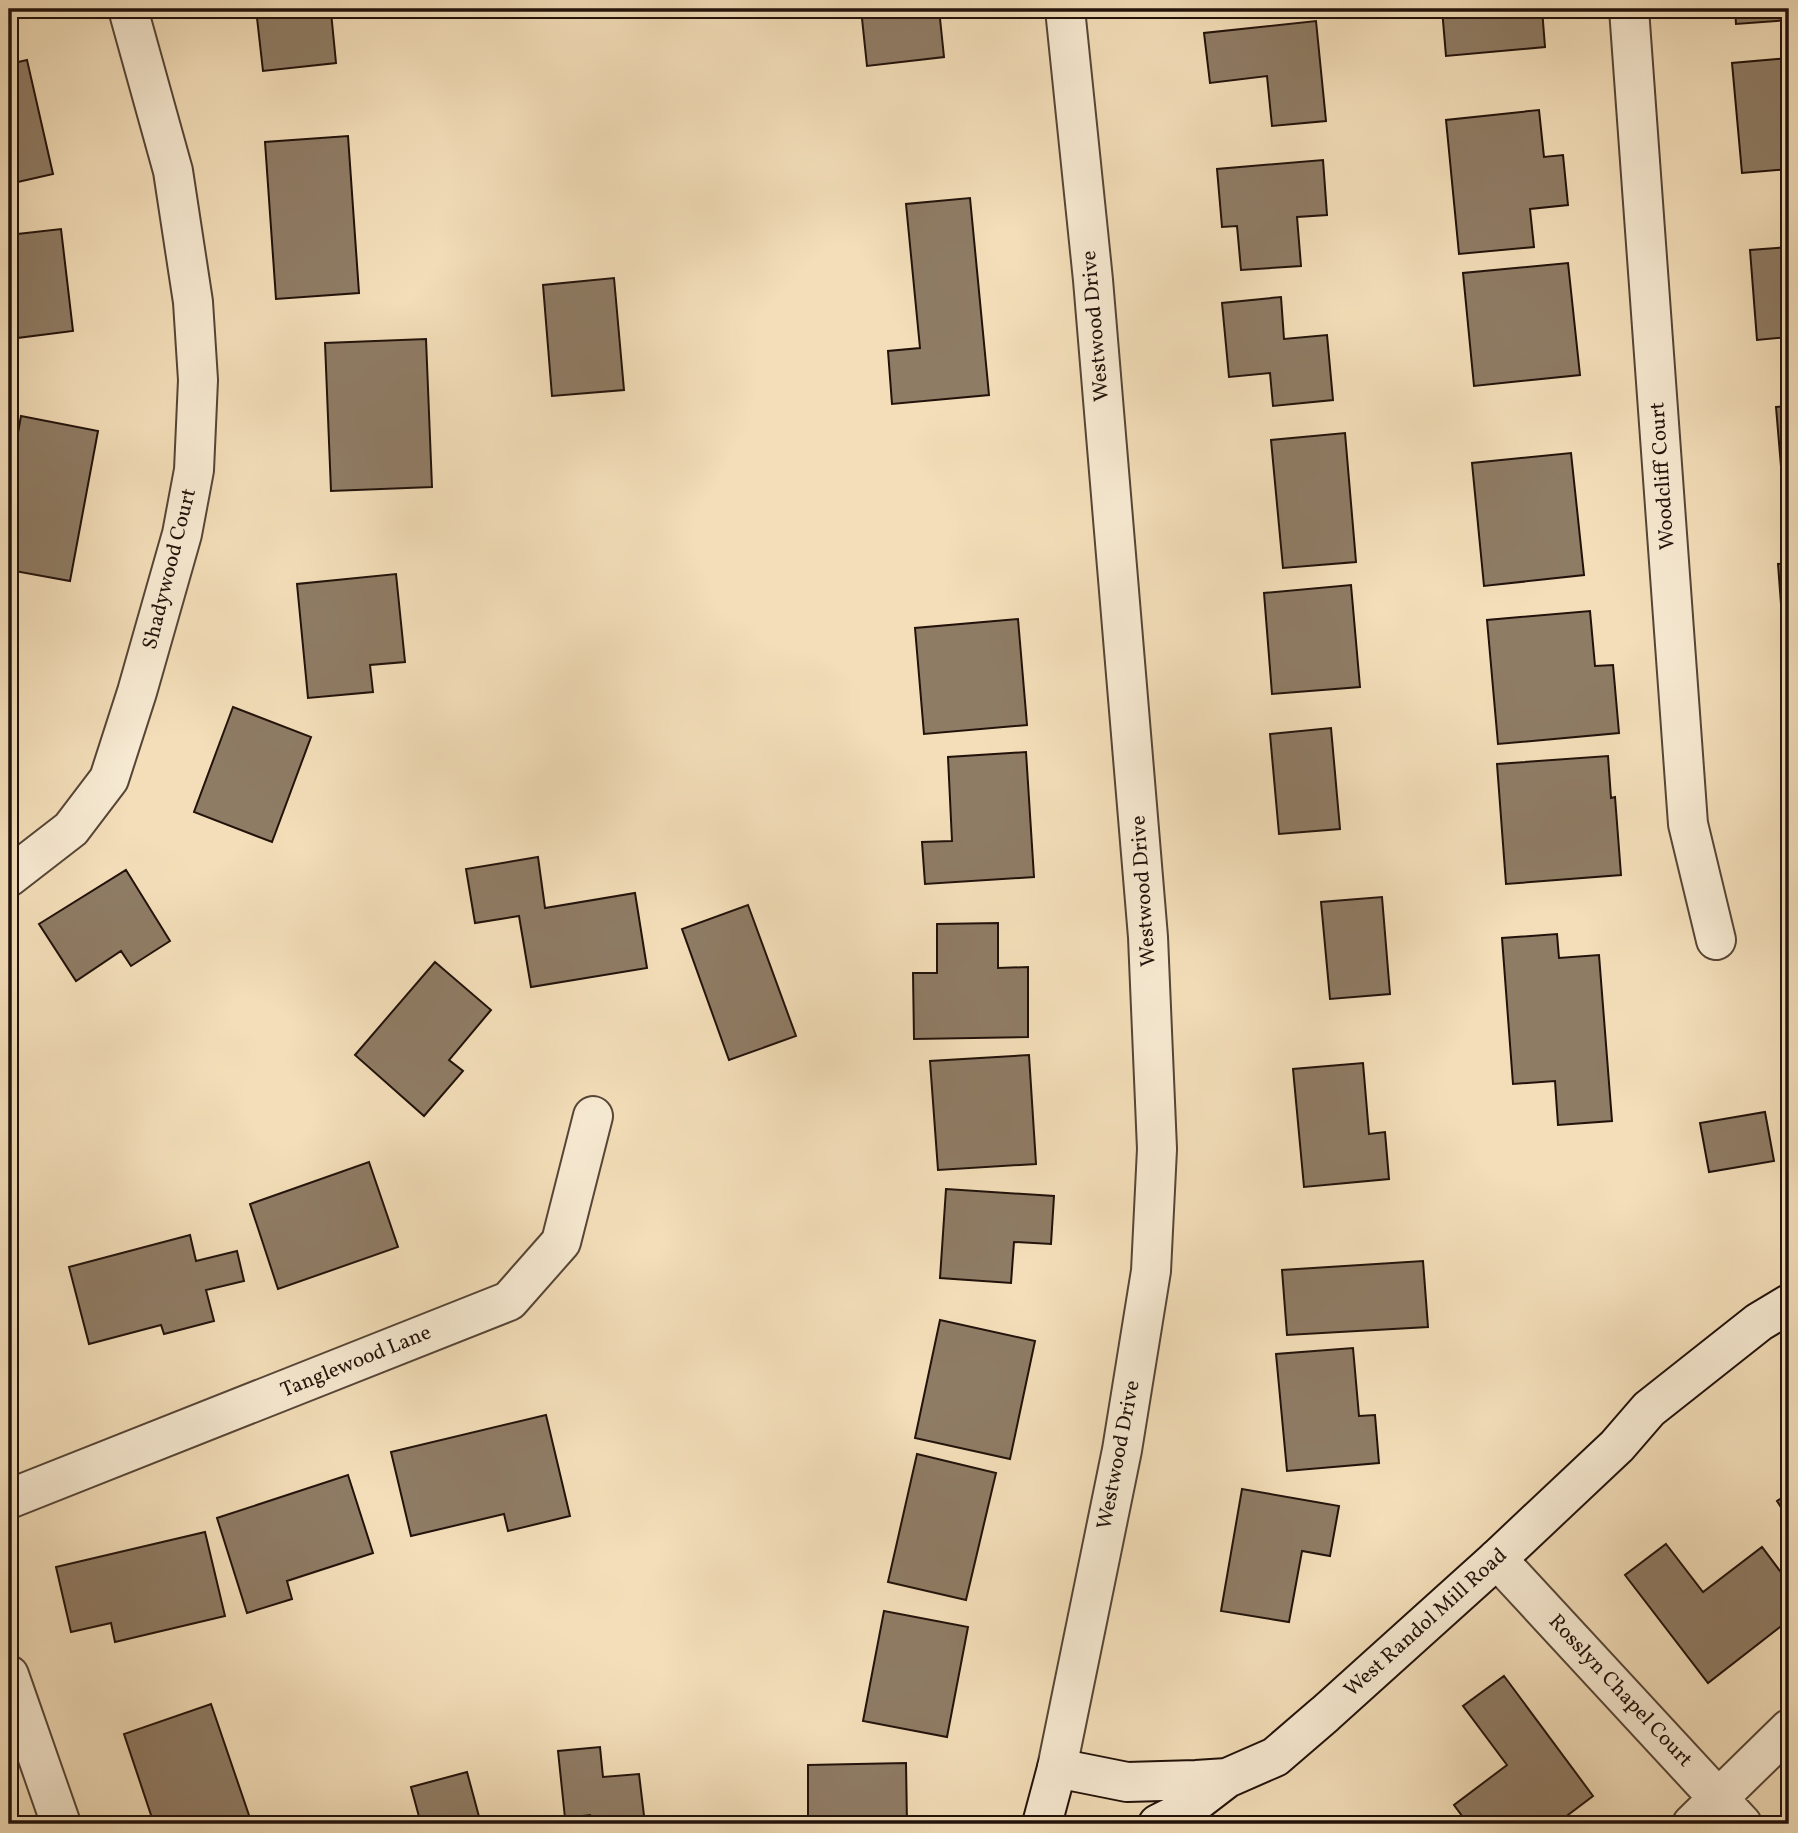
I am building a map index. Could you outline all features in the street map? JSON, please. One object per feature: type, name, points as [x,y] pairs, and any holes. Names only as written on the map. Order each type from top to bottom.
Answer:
[{"type":"street","name":"Shadywood Court","points":[[9,877],[71,829],[109,779],[182,534],[194,470],[198,380],[193,302],[173,171],[128,9]]},
{"type":"street","name":"Westwood Drive","points":[[1056,1768],[1125,1436],[1151,1271],[1157,1149],[1148,937],[1093,279],[1065,9]]},
{"type":"street","name":"Woodcliff Court","points":[[1629,9],[1688,824],[1716,940]]},
{"type":"street","name":"Tanglewood Lane","points":[[9,1499],[509,1301],[561,1242],[593,1116]]},
{"type":"street","name":"West Randol Mill Road","points":[[1056,1768],[1127,1782],[1227,1778],[1275,1757],[1497,1559],[1617,1446],[1649,1409],[1759,1322],[1789,1304]]},
{"type":"street","name":"Rosslyn Chapel Court","points":[[1497,1559],[1730,1811]]},
{"type":"street","points":[[9,1675],[61,1824]]},
{"type":"street","points":[[1692,1824],[1730,1811],[1789,1729]]},
{"type":"street","points":[[1042,1824],[1056,1768]]},
{"type":"street","points":[[1158,1824],[1184,1811],[1227,1778]]},
{"type":"building","points":[[256,9],[357,9],[331,12],[336,63],[263,71]]},
{"type":"building","points":[[861,9],[939,9],[944,57],[867,66]]},
{"type":"building","points":[[1442,9],[1542,9],[1545,47],[1446,56]]},
{"type":"building","points":[[1735,9],[1789,9],[1789,20],[1736,24]]},
{"type":"building","points":[[1316,21],[1326,121],[1272,126],[1267,76],[1210,83],[1204,33]]},
{"type":"building","points":[[1789,58],[1789,169],[1742,173],[1732,63]]},
{"type":"building","points":[[27,60],[53,174],[9,184],[9,64]]},
{"type":"building","points":[[1539,110],[1544,157],[1563,155],[1568,205],[1530,209],[1534,247],[1459,254],[1446,120]]},
{"type":"building","points":[[348,136],[359,293],[276,299],[265,142]]},
{"type":"building","points":[[1323,160],[1327,215],[1297,217],[1301,266],[1241,270],[1237,226],[1222,227],[1217,169]]},
{"type":"building","points":[[970,198],[989,395],[892,404],[888,351],[920,348],[906,204]]},
{"type":"building","points":[[61,229],[73,331],[9,339],[9,235]]},
{"type":"building","points":[[1789,247],[1789,337],[1757,340],[1750,250]]},
{"type":"building","points":[[1568,263],[1580,375],[1474,386],[1463,273]]},
{"type":"building","points":[[614,278],[624,390],[552,396],[543,285]]},
{"type":"building","points":[[1281,297],[1284,339],[1327,335],[1333,400],[1273,406],[1270,373],[1229,377],[1222,303]]},
{"type":"building","points":[[426,339],[432,487],[331,491],[325,343]]},
{"type":"building","points":[[1789,406],[1789,526],[1786,526],[1776,407]]},
{"type":"building","points":[[21,416],[98,431],[70,581],[9,570],[9,483]]},
{"type":"building","points":[[1345,433],[1356,562],[1283,568],[1271,440]]},
{"type":"building","points":[[1571,453],[1584,575],[1484,586],[1472,463]]},
{"type":"building","points":[[1789,563],[1789,671],[1786,671],[1778,564]]},
{"type":"building","points":[[396,574],[405,662],[370,665],[373,692],[308,698],[297,584]]},
{"type":"building","points":[[1351,585],[1360,687],[1272,694],[1264,593]]},
{"type":"building","points":[[1590,611],[1595,666],[1613,665],[1619,733],[1498,744],[1487,620]]},
{"type":"building","points":[[1018,619],[1027,725],[924,734],[915,628]]},
{"type":"building","points":[[233,707],[311,737],[272,842],[194,812]]},
{"type":"building","points":[[1331,728],[1340,829],[1279,834],[1270,734]]},
{"type":"building","points":[[1026,752],[1034,877],[925,884],[922,842],[952,841],[948,757]]},
{"type":"building","points":[[1608,756],[1611,798],[1615,797],[1621,875],[1506,884],[1497,764]]},
{"type":"building","points":[[538,857],[545,908],[635,893],[647,968],[531,987],[519,916],[475,923],[466,869]]},
{"type":"building","points":[[126,870],[170,941],[131,966],[121,951],[76,981],[39,924]]},
{"type":"building","points":[[1382,897],[1390,994],[1330,999],[1321,902]]},
{"type":"building","points":[[748,905],[796,1036],[729,1060],[682,929]]},
{"type":"building","points":[[998,923],[998,968],[1028,967],[1028,1037],[914,1039],[913,973],[937,973],[937,924]]},
{"type":"building","points":[[1557,934],[1559,958],[1599,955],[1612,1121],[1558,1125],[1555,1081],[1513,1084],[1502,938]]},
{"type":"building","points":[[435,962],[491,1010],[449,1060],[463,1071],[424,1116],[355,1055]]},
{"type":"building","points":[[1029,1055],[1036,1164],[938,1170],[930,1061]]},
{"type":"building","points":[[1363,1063],[1369,1134],[1385,1132],[1389,1179],[1304,1187],[1293,1069]]},
{"type":"building","points":[[1765,1112],[1774,1161],[1709,1172],[1700,1123]]},
{"type":"building","points":[[369,1162],[398,1247],[278,1289],[250,1204]]},
{"type":"building","points":[[946,1189],[1054,1196],[1051,1244],[1014,1242],[1011,1283],[940,1278]]},
{"type":"building","points":[[190,1235],[196,1261],[237,1251],[244,1281],[206,1290],[214,1321],[164,1334],[161,1325],[89,1344],[69,1267]]},
{"type":"building","points":[[1423,1261],[1428,1327],[1287,1335],[1282,1270]]},
{"type":"building","points":[[15,1285],[18,1375],[9,1376],[9,1286]]},
{"type":"building","points":[[940,1320],[1035,1341],[1010,1459],[915,1438]]},
{"type":"building","points":[[1353,1348],[1359,1416],[1375,1415],[1379,1463],[1287,1471],[1276,1354]]},
{"type":"building","points":[[546,1415],[570,1516],[508,1531],[504,1514],[411,1536],[391,1452]]},
{"type":"building","points":[[917,1454],[996,1473],[966,1600],[888,1582]]},
{"type":"building","points":[[348,1475],[373,1553],[287,1581],[292,1599],[247,1613],[217,1518]]},
{"type":"building","points":[[1242,1489],[1339,1506],[1330,1556],[1302,1551],[1289,1622],[1221,1611]]},
{"type":"building","points":[[1789,1493],[1789,1520],[1777,1501]]},
{"type":"building","points":[[205,1532],[225,1616],[115,1642],[111,1623],[71,1632],[56,1567]]},
{"type":"building","points":[[1666,1544],[1703,1592],[1762,1547],[1789,1583],[1789,1620],[1708,1683],[1625,1575]]},
{"type":"building","points":[[884,1611],[968,1627],[947,1737],[863,1721]]},
{"type":"building","points":[[1504,1676],[1593,1796],[1556,1824],[1468,1824],[1454,1805],[1507,1765],[1463,1706]]},
{"type":"building","points":[[211,1704],[252,1824],[154,1824],[124,1734]]},
{"type":"building","points":[[600,1747],[603,1777],[639,1774],[645,1824],[591,1824],[590,1815],[565,1818],[558,1751]]},
{"type":"building","points":[[906,1763],[907,1824],[808,1824],[808,1765]]},
{"type":"building","points":[[467,1772],[481,1824],[421,1824],[411,1787]]}]
